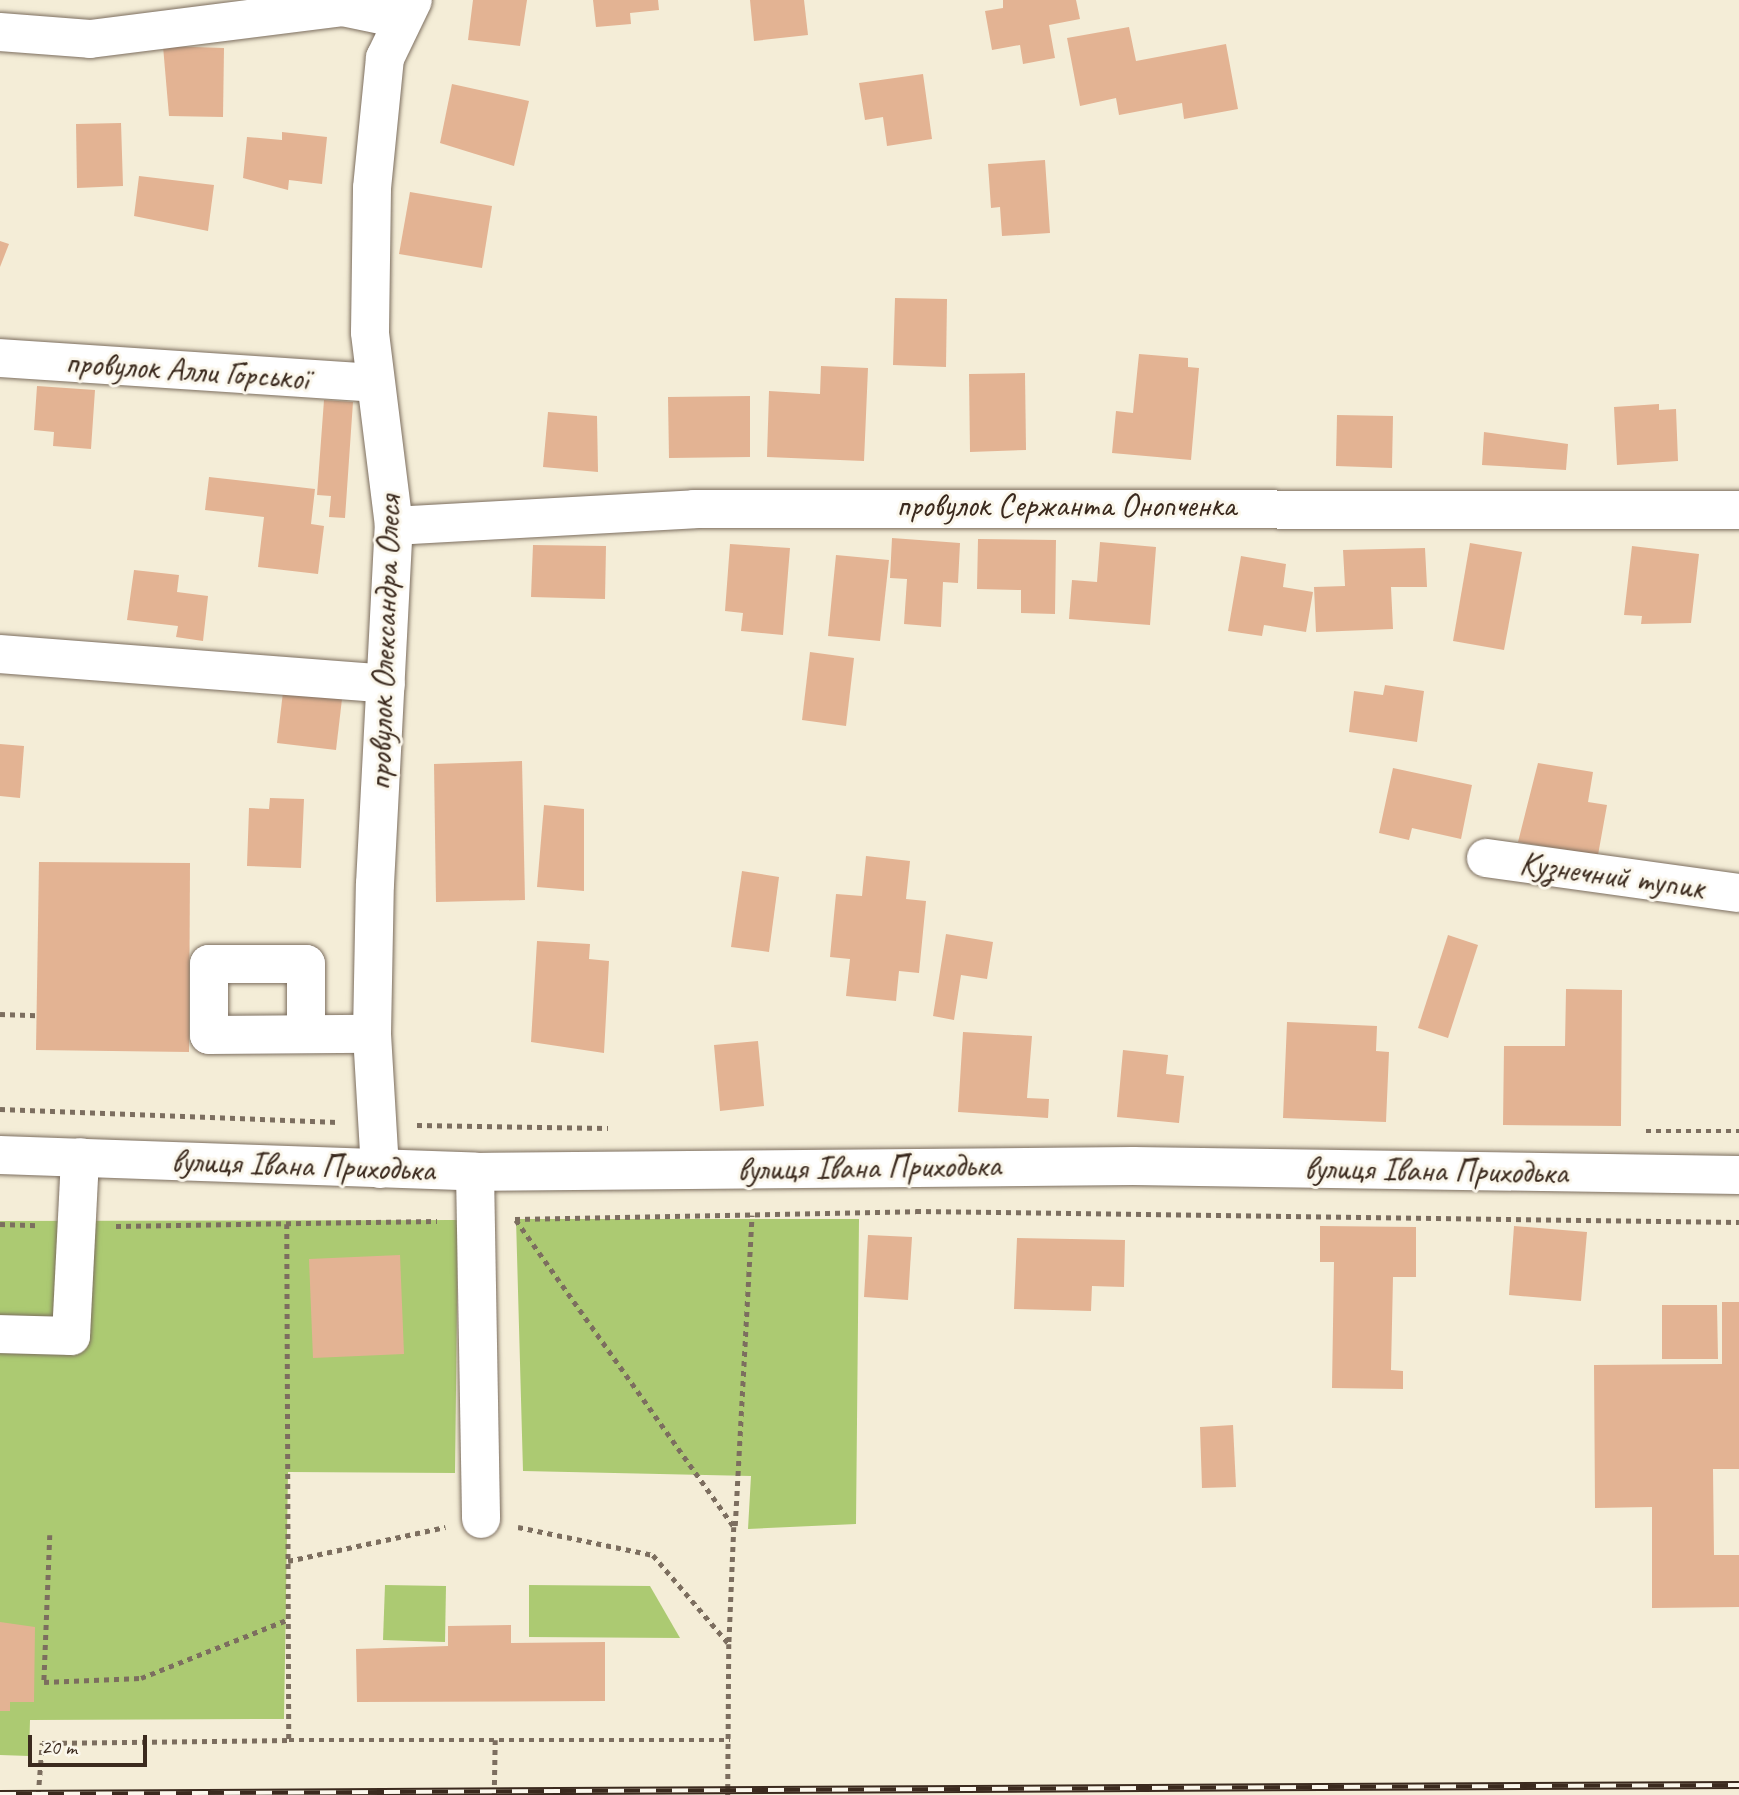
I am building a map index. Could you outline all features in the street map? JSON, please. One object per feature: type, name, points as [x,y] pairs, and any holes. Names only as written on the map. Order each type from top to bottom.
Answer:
[{"type":"street","points":[[0,32],[90,40],[342,7],[406,9]]},
{"type":"street","name":"провулок Олександра Олеся","points":[[380,1170],[372,1034],[394,526],[374,383],[372,188],[385,58],[406,9]]},
{"type":"street","name":"провулок Алли Горської","points":[[0,358],[374,383]]},
{"type":"street","name":"провулок Сержанта Онопченка","points":[[394,526],[707,508],[1739,510]]},
{"type":"street","points":[[0,654],[386,684]]},
{"type":"street","name":"Кузнечний тупик","points":[[1486,858],[1739,893]]},
{"type":"street","points":[[306,1032],[372,1034]]},
{"type":"street","name":"вулиця Івана Приходька","points":[[0,1155],[475,1172],[1133,1166],[1739,1175]]},
{"type":"street","points":[[0,1334],[71,1336],[80,1157]]},
{"type":"street","points":[[475,1172],[481,1519]]},
{"type":"path","points":[[0,1014],[37,1014]]},
{"type":"path","points":[[0,1224],[287,1224],[752,1214],[1739,1222]]},
{"type":"path","points":[[728,1795],[729,1644],[752,1214]]},
{"type":"path","points":[[516,1219],[734,1527]]},
{"type":"path","points":[[287,1224],[289,1740]]},
{"type":"path","points":[[288,1561],[481,1519],[653,1555],[729,1644]]},
{"type":"path","points":[[50,1535],[44,1682],[141,1678],[289,1619]]},
{"type":"path","points":[[494,1795],[495,1740]]},
{"type":"path","points":[[38,1795],[42,1743],[730,1740]]},
{"type":"green space","points":[[516,1219],[859,1219],[856,1524],[748,1529],[751,1476],[523,1471]]},
{"type":"green space","points":[[458,1220],[455,1473],[288,1472],[284,1719],[30,1720],[29,1756],[0,1755],[0,1221]]},
{"type":"green space","points":[[385,1585],[446,1586],[445,1642],[383,1640]]},
{"type":"green space","points":[[529,1585],[650,1586],[680,1638],[529,1637]]},
{"type":"building","points":[[473,0],[527,0],[520,46],[468,40]]},
{"type":"building","points":[[593,0],[658,0],[659,10],[630,13],[631,24],[596,27]]},
{"type":"building","points":[[750,0],[804,0],[808,35],[754,41]]},
{"type":"building","points":[[1003,0],[1076,0],[1080,19],[1049,25],[1055,58],[1023,64],[1020,45],[992,50],[985,11],[1003,8]]},
{"type":"building","points":[[1129,27],[1136,61],[1226,44],[1238,109],[1184,119],[1182,103],[1119,115],[1116,98],[1080,106],[1067,38]]},
{"type":"building","points":[[163,46],[224,48],[223,117],[169,116]]},
{"type":"building","points":[[923,74],[932,139],[887,146],[883,117],[865,120],[859,83]]},
{"type":"building","points":[[452,84],[529,101],[514,166],[440,143]]},
{"type":"building","points":[[121,123],[123,186],[77,188],[76,124]]},
{"type":"building","points":[[282,132],[327,137],[322,184],[289,180],[288,190],[243,178],[247,137],[282,140]]},
{"type":"building","points":[[1045,160],[1050,233],[1002,236],[1000,207],[991,208],[988,164]]},
{"type":"building","points":[[139,176],[214,185],[208,231],[134,216]]},
{"type":"building","points":[[410,192],[492,206],[482,268],[399,254]]},
{"type":"building","points":[[0,241],[9,244],[0,267]]},
{"type":"building","points":[[895,298],[947,299],[946,367],[893,365]]},
{"type":"building","points":[[1139,354],[1188,358],[1188,367],[1199,368],[1191,460],[1112,453],[1116,411],[1133,413]]},
{"type":"building","points":[[821,366],[868,368],[864,461],[767,457],[769,391],[820,394]]},
{"type":"building","points":[[1025,373],[1026,450],[970,452],[969,374]]},
{"type":"building","points":[[37,386],[95,390],[91,449],[53,446],[54,432],[34,430]]},
{"type":"building","points":[[750,396],[750,457],[669,458],[668,397]]},
{"type":"building","points":[[324,400],[353,402],[345,518],[329,517],[331,496],[317,495]]},
{"type":"building","points":[[1659,404],[1659,410],[1676,409],[1678,461],[1617,465],[1614,407]]},
{"type":"building","points":[[548,412],[597,416],[598,472],[543,467]]},
{"type":"building","points":[[1337,415],[1393,416],[1392,468],[1336,466]]},
{"type":"building","points":[[1484,432],[1568,444],[1566,470],[1482,465]]},
{"type":"building","points":[[209,477],[315,489],[311,524],[324,526],[318,574],[258,567],[264,517],[205,510]]},
{"type":"building","points":[[892,538],[960,543],[958,583],[943,582],[941,627],[904,624],[907,579],[890,578]]},
{"type":"building","points":[[978,539],[1056,540],[1055,614],[1021,613],[1021,590],[977,589]]},
{"type":"building","points":[[1100,542],[1156,547],[1150,625],[1069,619],[1072,580],[1097,582]]},
{"type":"building","points":[[1470,543],[1522,552],[1504,650],[1453,641]]},
{"type":"building","points":[[730,544],[790,548],[783,635],[741,631],[743,613],[725,611]]},
{"type":"building","points":[[533,545],[606,546],[605,599],[531,597]]},
{"type":"building","points":[[1632,546],[1699,554],[1691,623],[1641,624],[1642,616],[1624,615]]},
{"type":"building","points":[[1425,548],[1427,587],[1391,587],[1393,629],[1316,632],[1314,587],[1345,586],[1343,550]]},
{"type":"building","points":[[836,555],[889,560],[880,641],[828,636]]},
{"type":"building","points":[[1241,556],[1286,564],[1283,587],[1313,592],[1306,632],[1264,625],[1262,636],[1228,631]]},
{"type":"building","points":[[134,570],[179,575],[177,592],[208,596],[203,641],[176,637],[178,626],[127,620]]},
{"type":"building","points":[[810,652],[854,658],[846,726],[802,720]]},
{"type":"building","points":[[1385,685],[1424,691],[1417,742],[1349,732],[1354,691],[1383,695]]},
{"type":"building","points":[[283,692],[342,699],[336,750],[277,743]]},
{"type":"building","points":[[0,744],[24,746],[20,798],[0,796]]},
{"type":"building","points":[[522,761],[525,900],[436,902],[434,764]]},
{"type":"building","points":[[1538,763],[1593,772],[1588,802],[1607,805],[1598,855],[1518,842]]},
{"type":"building","points":[[1393,768],[1472,785],[1461,839],[1412,828],[1409,840],[1379,833]]},
{"type":"building","points":[[270,798],[304,799],[301,868],[247,866],[249,808],[269,809]]},
{"type":"building","points":[[544,805],[584,809],[584,891],[537,887]]},
{"type":"building","points":[[866,856],[910,861],[906,899],[926,901],[919,973],[899,971],[896,1001],[846,996],[850,959],[830,957],[836,894],[862,896]]},
{"type":"building","points":[[39,862],[190,863],[189,1052],[36,1050]]},
{"type":"building","points":[[742,871],[779,877],[769,952],[731,947]]},
{"type":"building","points":[[946,934],[993,942],[987,979],[961,975],[954,1020],[933,1016]]},
{"type":"building","points":[[1448,935],[1478,945],[1448,1038],[1418,1028]]},
{"type":"building","points":[[537,941],[590,944],[589,959],[609,961],[604,1053],[531,1042]]},
{"type":"building","points":[[1566,989],[1622,990],[1621,1126],[1503,1125],[1504,1046],[1565,1046]]},
{"type":"building","points":[[1287,1022],[1377,1026],[1376,1051],[1389,1052],[1386,1122],[1283,1118]]},
{"type":"building","points":[[963,1032],[1032,1036],[1027,1098],[1049,1099],[1048,1118],[958,1112]]},
{"type":"building","points":[[758,1041],[764,1106],[720,1111],[714,1045]]},
{"type":"building","points":[[1123,1050],[1168,1055],[1166,1074],[1184,1076],[1179,1123],[1117,1117]]},
{"type":"building","points":[[1320,1226],[1416,1227],[1416,1277],[1393,1277],[1391,1370],[1403,1371],[1403,1389],[1332,1388],[1334,1262],[1320,1262]]},
{"type":"building","points":[[1514,1226],[1587,1232],[1581,1301],[1509,1295]]},
{"type":"building","points":[[868,1235],[912,1237],[908,1300],[864,1297]]},
{"type":"building","points":[[1017,1238],[1125,1240],[1124,1287],[1092,1286],[1091,1311],[1014,1309]]},
{"type":"building","points":[[400,1255],[404,1354],[313,1358],[309,1259]]},
{"type":"building","points":[[1722,1302],[1739,1302],[1739,1469],[1713,1469],[1714,1555],[1739,1555],[1739,1607],[1652,1608],[1652,1507],[1595,1508],[1594,1365],[1722,1364]]},
{"type":"building","points":[[1662,1305],[1717,1305],[1718,1359],[1662,1359]]},
{"type":"building","points":[[1233,1425],[1236,1487],[1202,1488],[1200,1427]]},
{"type":"building","points":[[0,1622],[35,1627],[34,1702],[10,1702],[10,1711],[0,1711]]},
{"type":"building","points":[[511,1625],[511,1643],[605,1642],[605,1701],[357,1702],[356,1649],[448,1646],[448,1626]]},
{"type":"railway","points":[[0,1794],[1739,1785]]}]
